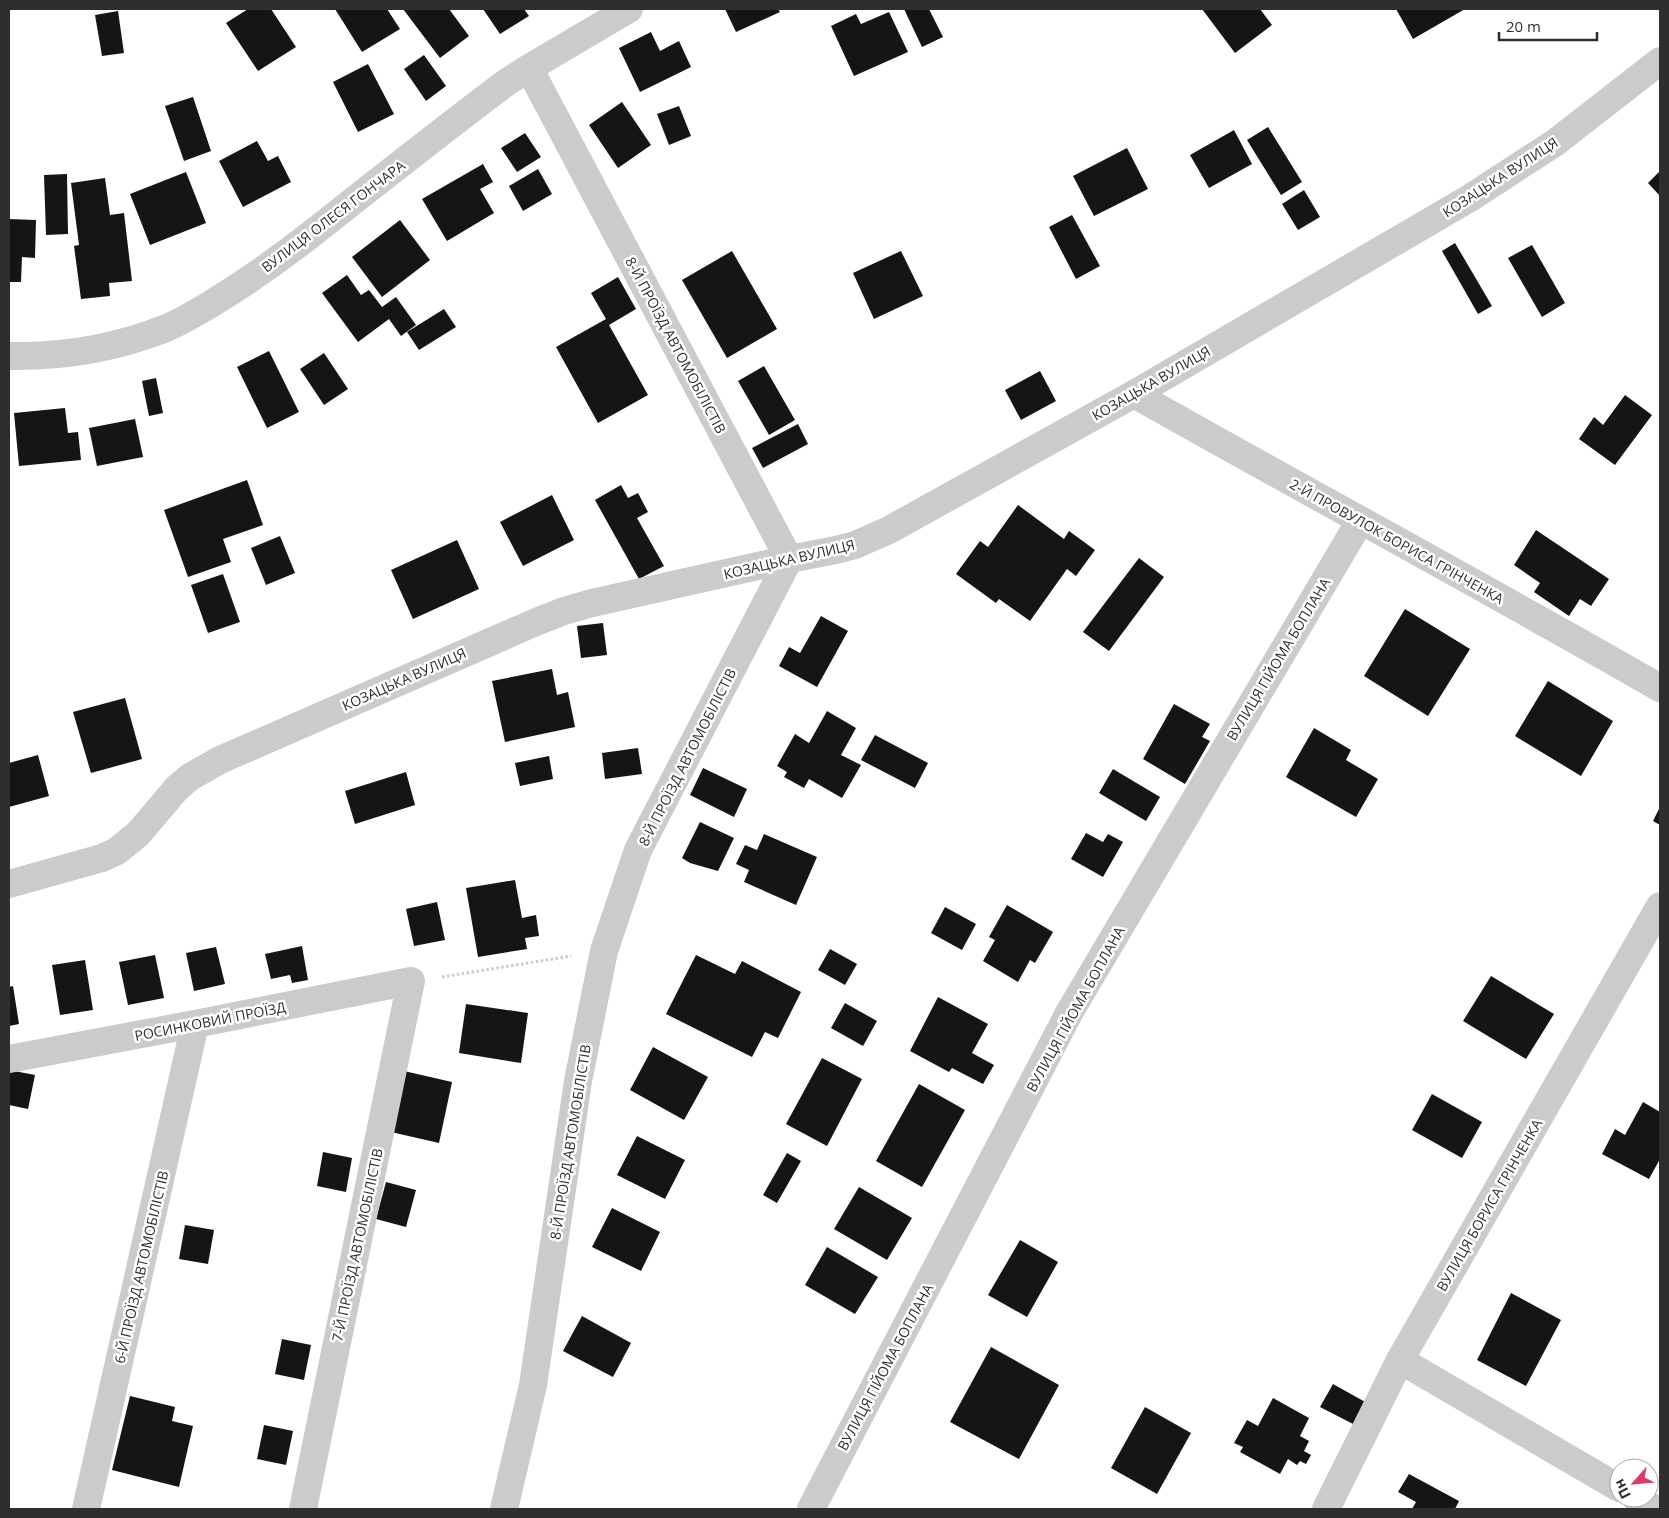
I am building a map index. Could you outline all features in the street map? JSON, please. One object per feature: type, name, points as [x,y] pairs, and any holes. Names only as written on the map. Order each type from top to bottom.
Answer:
[{"type":"street","name":"ВУЛИЦЯ ОЛЕСЯ ГОНЧАРА","points":[[9,356],[28,357],[114,346],[166,328],[203,309],[241,286],[282,257],[486,98],[529,68],[629,9]]},
{"type":"street","name":"КОЗАЦЬКА ВУЛИЦЯ","points":[[9,884],[102,858],[117,851],[138,834],[177,788],[204,768],[536,622],[592,603],[855,545],[889,530],[1134,394],[1499,180],[1556,142],[1660,61]]},
{"type":"street","name":"8-Й ПРОЇЗД АВТОМОБІЛІСТІВ","points":[[504,1509],[534,1385],[578,1081],[604,951],[638,850],[789,559],[529,68]]},
{"type":"street","name":"2-Й ПРОВУЛОК БОРИСА ГРІНЧЕНКА","points":[[1134,394],[1660,688]]},
{"type":"street","name":"ВУЛИЦЯ ГІЙОМА БОПЛАНА","points":[[810,1509],[1069,1013],[1360,521]]},
{"type":"street","name":"ВУЛИЦЯ БОРИСА ГРІНЧЕНКА","points":[[1326,1509],[1400,1360],[1660,906]]},
{"type":"street","name":"РОСИНКОВИЙ ПРОЇЗД","points":[[9,1059],[411,981]]},
{"type":"street","name":"7-Й ПРОЇЗД АВТОМОБІЛІСТІВ","points":[[303,1509],[411,981]]},
{"type":"street","name":"6-Й ПРОЇЗД АВТОМОБІЛІСТІВ","points":[[86,1509],[196,1024]]},
{"type":"street","points":[[1400,1360],[1609,1482]]},
{"type":"path","points":[[411,981],[604,951]]},
{"type":"building","points":[[248,9],[271,9],[296,47],[258,71],[226,23]]},
{"type":"building","points":[[335,9],[387,9],[400,29],[362,52]]},
{"type":"building","points":[[403,9],[449,9],[469,36],[440,58]]},
{"type":"building","points":[[483,9],[524,9],[529,16],[500,34]]},
{"type":"building","points":[[725,9],[778,9],[780,12],[736,32]]},
{"type":"building","points":[[904,9],[929,9],[943,37],[922,47]]},
{"type":"building","points":[[1202,9],[1260,9],[1272,25],[1235,53]]},
{"type":"building","points":[[1396,9],[1465,9],[1413,39]]},
{"type":"building","points":[[118,11],[124,53],[102,56],[95,15]]},
{"type":"building","points":[[889,12],[908,52],[854,76],[831,26],[856,14],[861,24]]},
{"type":"building","points":[[651,32],[660,51],[679,41],[691,67],[640,92],[619,48]]},
{"type":"building","points":[[424,55],[446,86],[426,101],[404,69]]},
{"type":"building","points":[[368,64],[394,114],[358,132],[333,82]]},
{"type":"building","points":[[193,97],[211,151],[184,161],[165,106]]},
{"type":"building","points":[[622,102],[651,145],[618,168],[589,125]]},
{"type":"building","points":[[679,106],[691,136],[669,145],[657,114]]},
{"type":"building","points":[[1268,127],[1302,182],[1281,195],[1247,140]]},
{"type":"building","points":[[1234,130],[1252,164],[1209,188],[1190,155]]},
{"type":"building","points":[[525,133],[541,157],[517,172],[501,148]]},
{"type":"building","points":[[257,141],[268,161],[278,156],[291,182],[243,207],[219,161]]},
{"type":"building","points":[[1127,148],[1148,189],[1094,216],[1073,176]]},
{"type":"building","points":[[483,164],[493,182],[480,189],[494,213],[447,241],[422,199]]},
{"type":"building","points":[[538,169],[552,194],[523,211],[509,186]]},
{"type":"building","points":[[1660,171],[1660,196],[1648,183]]},
{"type":"building","points":[[186,172],[206,223],[150,245],[130,194]]},
{"type":"building","points":[[67,174],[68,234],[46,235],[44,175]]},
{"type":"building","points":[[105,178],[110,215],[124,213],[132,281],[109,283],[110,296],[81,299],[74,246],[79,245],[71,183]]},
{"type":"building","points":[[1304,190],[1320,217],[1298,230],[1282,204]]},
{"type":"building","points":[[1072,215],[1100,266],[1076,279],[1049,227]]},
{"type":"building","points":[[9,219],[36,220],[35,258],[22,257],[21,282],[9,282]]},
{"type":"building","points":[[400,220],[430,260],[382,297],[352,257]]},
{"type":"building","points":[[1455,243],[1492,306],[1478,314],[1442,251]]},
{"type":"building","points":[[1532,245],[1565,303],[1542,317],[1508,258]]},
{"type":"building","points":[[732,251],[777,329],[727,358],[682,280]]},
{"type":"building","points":[[901,251],[923,296],[874,319],[853,273]]},
{"type":"building","points":[[347,275],[361,295],[369,290],[382,307],[396,297],[416,325],[401,336],[389,319],[358,342],[322,293]]},
{"type":"building","points":[[618,277],[636,309],[609,325],[648,395],[598,423],[556,347],[606,319],[591,293]]},
{"type":"building","points":[[444,309],[456,327],[419,350],[407,332]]},
{"type":"building","points":[[269,351],[299,412],[267,428],[237,367]]},
{"type":"building","points":[[324,353],[348,389],[324,405],[300,369]]},
{"type":"building","points":[[764,366],[795,420],[769,435],[738,381]]},
{"type":"building","points":[[1040,371],[1056,401],[1021,420],[1005,390]]},
{"type":"building","points":[[156,378],[163,413],[149,416],[142,381]]},
{"type":"building","points":[[1625,395],[1652,415],[1615,465],[1579,439],[1594,417],[1603,425]]},
{"type":"building","points":[[65,408],[68,433],[78,432],[81,460],[19,466],[14,413]]},
{"type":"building","points":[[135,419],[143,457],[97,466],[89,428]]},
{"type":"building","points":[[798,424],[808,444],[763,468],[752,448]]},
{"type":"building","points":[[247,480],[263,525],[223,539],[231,562],[188,577],[164,510]]},
{"type":"building","points":[[621,485],[628,498],[638,493],[648,512],[637,518],[664,566],[639,579],[595,500]]},
{"type":"building","points":[[552,495],[574,540],[523,566],[500,522]]},
{"type":"building","points":[[1018,505],[1064,539],[1069,531],[1095,550],[1076,576],[1067,569],[1030,621],[999,599],[996,603],[956,574],[980,541],[988,547]]},
{"type":"building","points":[[1536,530],[1609,579],[1591,606],[1580,599],[1569,616],[1534,592],[1540,583],[1514,565]]},
{"type":"building","points":[[280,536],[295,573],[266,585],[251,548]]},
{"type":"building","points":[[457,540],[479,589],[413,619],[391,570]]},
{"type":"building","points":[[1139,558],[1164,577],[1109,651],[1083,632]]},
{"type":"building","points":[[223,574],[240,622],[208,633],[191,585]]},
{"type":"building","points":[[1405,609],[1470,649],[1428,716],[1364,676]]},
{"type":"building","points":[[821,616],[848,631],[817,687],[779,666],[789,647],[800,653]]},
{"type":"building","points":[[603,623],[607,655],[581,658],[577,626]]},
{"type":"building","points":[[552,669],[557,695],[568,692],[575,727],[505,742],[492,681]]},
{"type":"building","points":[[1548,681],[1613,721],[1581,776],[1515,736]]},
{"type":"building","points":[[125,698],[142,759],[91,773],[73,712]]},
{"type":"building","points":[[1174,704],[1210,724],[1202,737],[1210,741],[1185,784],[1143,759]]},
{"type":"building","points":[[827,711],[856,728],[841,755],[861,765],[842,798],[809,779],[804,788],[784,777],[787,772],[777,766],[795,734],[809,743]]},
{"type":"building","points":[[1314,728],[1351,750],[1346,760],[1378,779],[1356,817],[1286,777]]},
{"type":"building","points":[[875,735],[928,763],[915,788],[861,760]]},
{"type":"building","points":[[638,748],[642,774],[605,779],[602,753]]},
{"type":"building","points":[[38,755],[49,796],[9,807],[9,763]]},
{"type":"building","points":[[549,756],[553,779],[520,786],[515,763]]},
{"type":"building","points":[[703,768],[747,789],[734,817],[690,795]]},
{"type":"building","points":[[1113,769],[1160,797],[1146,821],[1099,793]]},
{"type":"building","points":[[406,772],[415,805],[355,824],[345,791]]},
{"type":"building","points":[[1660,807],[1660,825],[1653,821]]},
{"type":"building","points":[[700,822],[734,838],[718,871],[690,863],[682,858]]},
{"type":"building","points":[[1086,833],[1103,842],[1108,834],[1123,842],[1103,877],[1071,859]]},
{"type":"building","points":[[764,834],[817,857],[796,905],[744,882],[749,870],[736,864],[745,845],[757,850]]},
{"type":"building","points":[[515,880],[522,918],[536,915],[539,936],[525,938],[527,949],[478,957],[466,888]]},
{"type":"building","points":[[437,902],[445,940],[414,946],[406,909]]},
{"type":"building","points":[[1007,905],[1053,932],[1035,963],[1030,960],[1018,982],[983,961],[995,940],[989,937]]},
{"type":"building","points":[[945,907],[976,924],[962,950],[931,933]]},
{"type":"building","points":[[302,946],[308,980],[292,983],[290,975],[271,979],[265,954]]},
{"type":"building","points":[[216,947],[225,984],[194,991],[186,953]]},
{"type":"building","points":[[830,949],[857,964],[845,985],[818,970]]},
{"type":"building","points":[[155,955],[164,998],[128,1005],[119,962]]},
{"type":"building","points":[[696,955],[735,974],[742,961],[801,992],[778,1038],[765,1032],[752,1057],[666,1014]]},
{"type":"building","points":[[85,960],[93,1010],[60,1015],[52,965]]},
{"type":"building","points":[[1491,976],[1554,1014],[1526,1059],[1463,1021]]},
{"type":"building","points":[[13,986],[19,1024],[9,1026],[9,987]]},
{"type":"building","points":[[938,997],[988,1024],[972,1053],[994,1065],[983,1084],[952,1068],[949,1072],[910,1051]]},
{"type":"building","points":[[845,1003],[877,1021],[863,1046],[831,1028]]},
{"type":"building","points":[[466,1004],[528,1013],[521,1063],[459,1053]]},
{"type":"building","points":[[653,1047],[708,1077],[684,1120],[630,1090]]},
{"type":"building","points":[[822,1058],[862,1079],[827,1146],[786,1124]]},
{"type":"building","points":[[9,1070],[35,1075],[28,1109],[9,1105]]},
{"type":"building","points":[[404,1071],[452,1082],[439,1143],[391,1132]]},
{"type":"building","points":[[919,1084],[965,1110],[922,1187],[876,1161]]},
{"type":"building","points":[[1432,1094],[1482,1122],[1462,1158],[1412,1130]]},
{"type":"building","points":[[1643,1102],[1660,1112],[1660,1159],[1649,1179],[1602,1154],[1615,1129],[1625,1135]]},
{"type":"building","points":[[637,1136],[685,1160],[665,1199],[617,1175]]},
{"type":"building","points":[[323,1152],[352,1158],[346,1192],[317,1186]]},
{"type":"building","points":[[787,1153],[801,1161],[777,1203],[763,1195]]},
{"type":"building","points":[[386,1182],[416,1190],[406,1227],[376,1219]]},
{"type":"building","points":[[859,1187],[912,1218],[887,1260],[834,1229]]},
{"type":"building","points":[[612,1208],[660,1232],[641,1271],[592,1247]]},
{"type":"building","points":[[185,1225],[214,1230],[208,1264],[179,1259]]},
{"type":"building","points":[[1020,1240],[1058,1262],[1027,1317],[988,1295]]},
{"type":"building","points":[[827,1247],[878,1277],[855,1314],[805,1285]]},
{"type":"building","points":[[1511,1293],[1561,1320],[1526,1386],[1477,1360]]},
{"type":"building","points":[[582,1316],[631,1343],[613,1377],[563,1351]]},
{"type":"building","points":[[282,1339],[311,1345],[304,1380],[275,1374]]},
{"type":"building","points":[[991,1347],[1059,1385],[1019,1459],[950,1422]]},
{"type":"building","points":[[1333,1384],[1367,1403],[1355,1425],[1320,1407]]},
{"type":"building","points":[[130,1396],[175,1407],[172,1421],[193,1426],[179,1487],[112,1470]]},
{"type":"building","points":[[1273,1398],[1309,1418],[1300,1436],[1309,1441],[1304,1451],[1311,1455],[1306,1464],[1300,1461],[1297,1465],[1288,1459],[1280,1474],[1240,1452],[1243,1447],[1234,1443],[1247,1420],[1258,1426]]},
{"type":"building","points":[[1145,1407],[1191,1433],[1157,1494],[1111,1468]]},
{"type":"building","points":[[264,1425],[293,1431],[286,1465],[257,1459]]},
{"type":"building","points":[[1409,1474],[1459,1501],[1455,1509],[1412,1509],[1416,1502],[1398,1492]]}]
